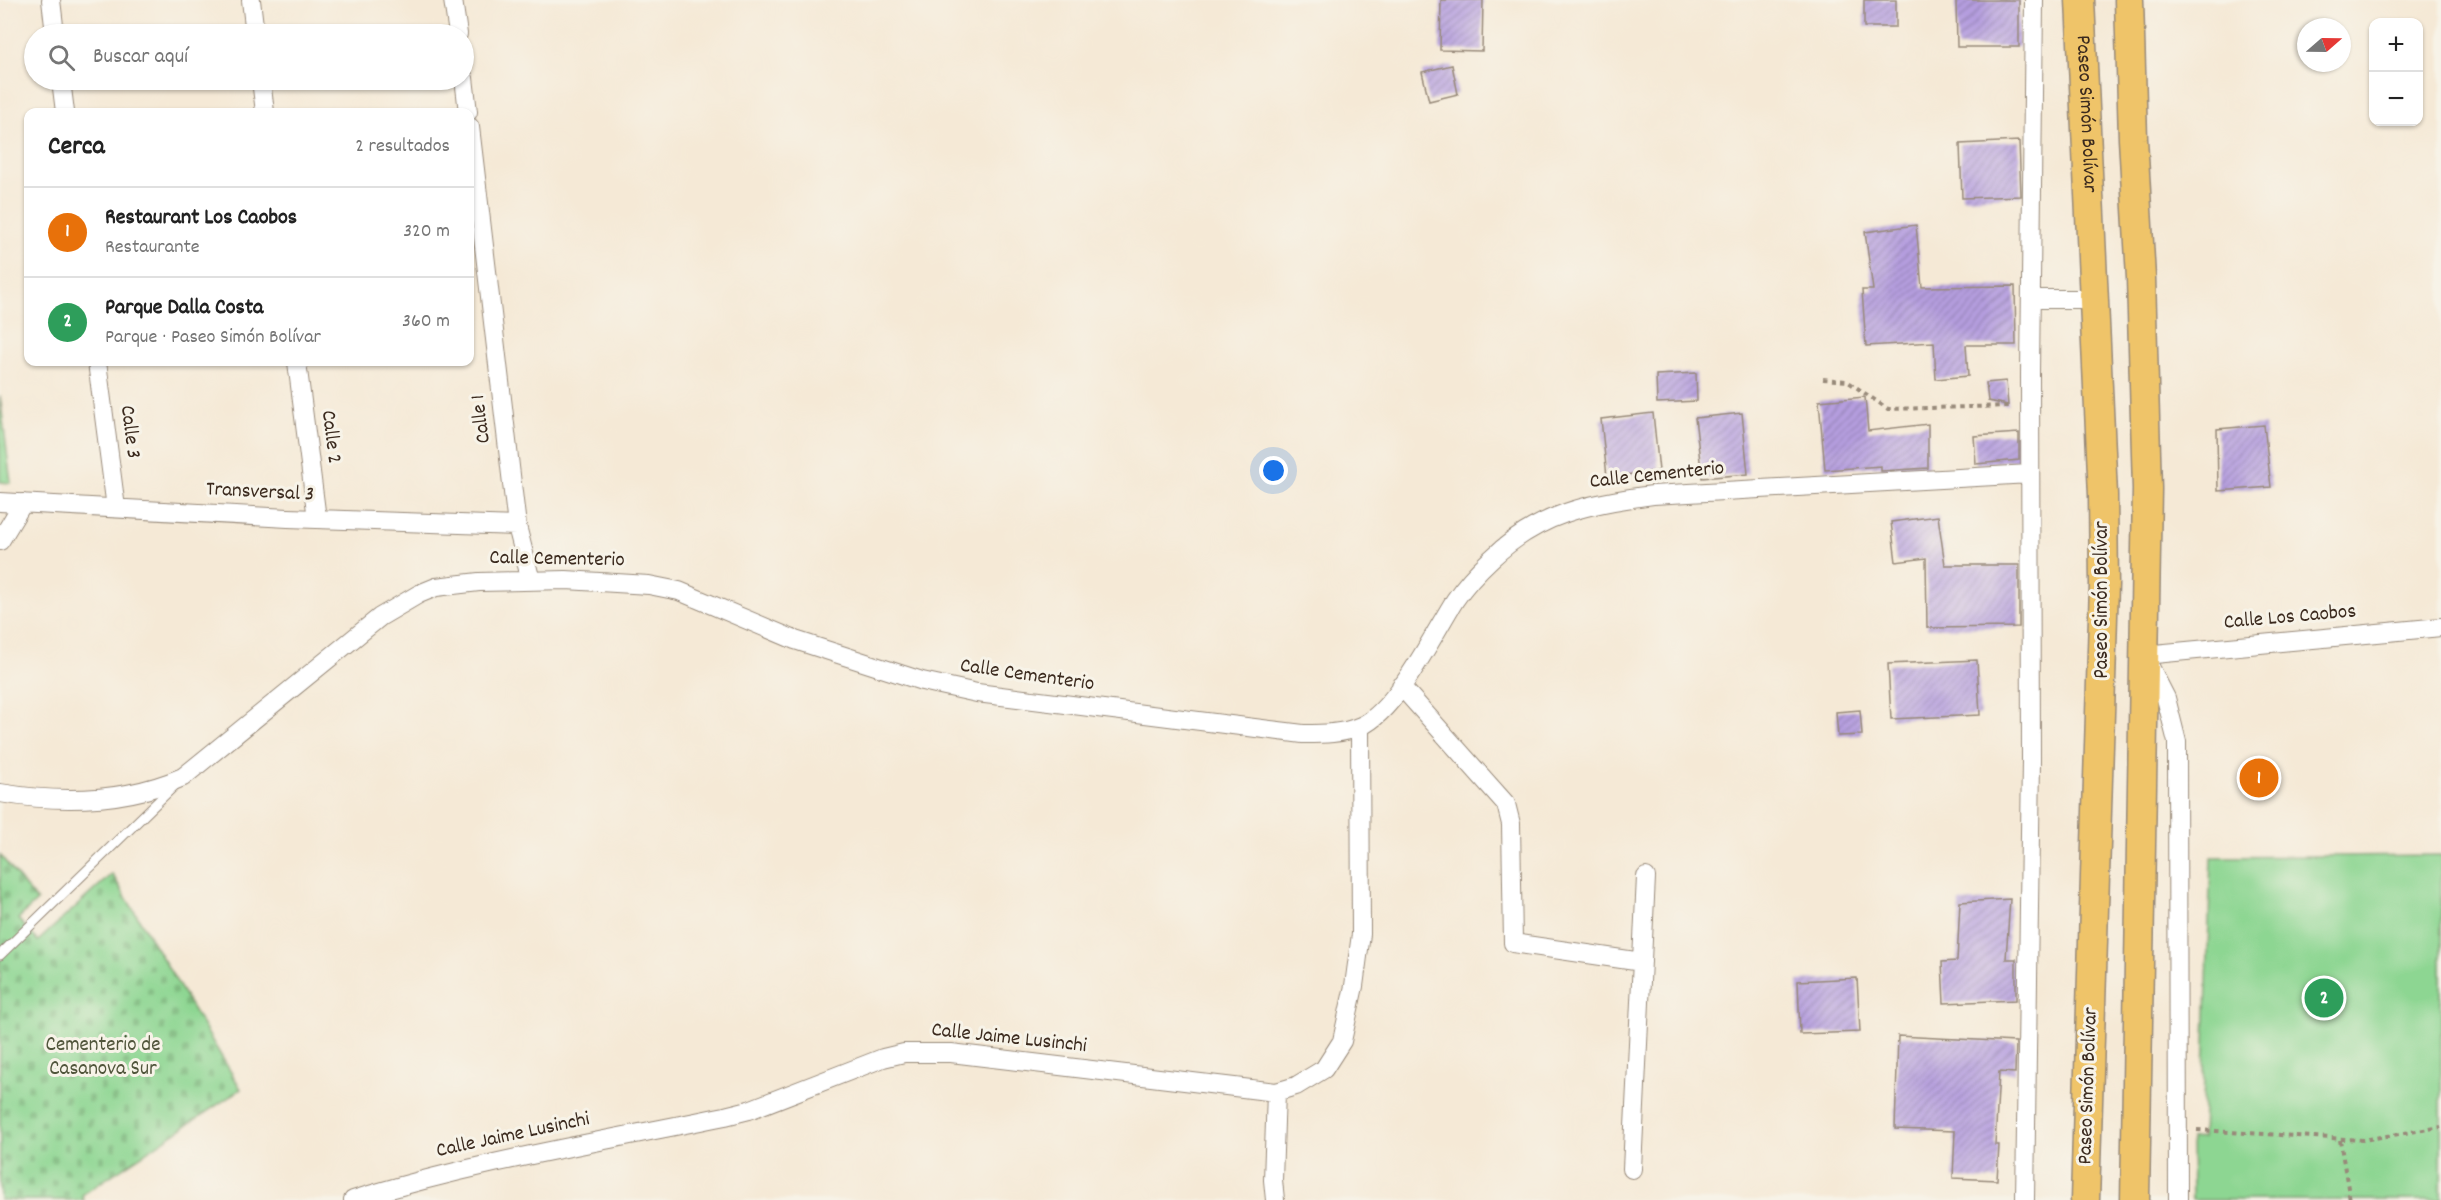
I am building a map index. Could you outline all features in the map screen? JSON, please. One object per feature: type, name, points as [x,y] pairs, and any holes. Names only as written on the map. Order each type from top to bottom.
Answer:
[{"type":"main road","name":"Paseo Simón Bolívar","points":[[2080,0],[2103,495],[2103,660],[2085,1200]]},
{"type":"main road","name":"Paseo Simón Bolívar","points":[[2128,0],[2141,278],[2147,489],[2134,1200]]},
{"type":"main road","points":[[2103,660],[2144,655]]},
{"type":"street","points":[[51,0],[54,24]]},
{"type":"street","points":[[251,0],[254,24]]},
{"type":"street","points":[[453,0],[457,24]]},
{"type":"street","points":[[2025,1200],[2031,760],[2030,405],[2034,0]]},
{"type":"street","points":[[62,90],[64,108]]},
{"type":"street","points":[[262,90],[264,108]]},
{"type":"street","points":[[465,90],[468,108]]},
{"type":"street","name":"Calle 1","points":[[474,161],[517,526],[531,581]]},
{"type":"street","points":[[2031,299],[2094,298]]},
{"type":"street","name":"Calle 3","points":[[98,366],[116,508]]},
{"type":"street","name":"Calle 2","points":[[298,366],[317,519]]},
{"type":"street","name":"Calle Cementerio","points":[[0,793],[52,799],[82,799],[152,787],[183,777],[371,624],[410,598],[436,587],[454,584],[531,581],[614,582],[679,591],[836,653],[922,681],[977,693],[1303,734],[1330,734],[1360,727],[1377,717],[1401,686],[1457,597],[1492,558],[1538,525],[1576,508],[1653,495],[2030,474]]},
{"type":"street","name":"Transversal 3","points":[[0,502],[317,519],[517,526]]},
{"type":"street","points":[[0,541],[23,503]]},
{"type":"street","name":"Calle Los Caobos","points":[[2144,655],[2441,627]]},
{"type":"street","name":"Paseo Simón Bolívar","points":[[2144,655],[2166,698],[2177,742],[2178,1200]]},
{"type":"street","points":[[1401,686],[1506,804],[1511,824],[1513,943],[1642,962]]},
{"type":"street","name":"Calle Jaime Lusinchi","points":[[353,1200],[407,1183],[514,1156],[733,1114],[883,1058],[904,1053],[951,1053],[1276,1092],[1296,1086],[1324,1069],[1342,1041],[1354,986],[1361,934],[1360,727]]},
{"type":"street","points":[[1632,1170],[1646,878]]},
{"type":"street","points":[[1275,1200],[1273,1180],[1276,1092]]},
{"type":"lane","points":[[0,955],[183,777]]},
{"type":"path","points":[[1823,379],[1847,381],[1888,409],[2030,405]]},
{"type":"path","points":[[2178,1129],[2340,1140],[2390,1137],[2441,1127]]},
{"type":"path","points":[[2340,1140],[2350,1200]]},
{"type":"green space","points":[[0,396],[11,483],[0,482]]},
{"type":"green space","name":"Cementerio de Casanova Sur","points":[[0,855],[37,901],[18,919],[38,941],[112,874],[241,1089],[82,1195],[84,1200],[0,1200]]},
{"type":"green space","points":[[2441,855],[2441,1200],[2192,1200],[2191,1139],[2202,1138],[2211,857]]},
{"type":"building","points":[[1441,0],[1483,0],[1482,51],[1440,50]]},
{"type":"building","points":[[1864,0],[1896,0],[1896,27],[1864,27]]},
{"type":"building","points":[[1956,0],[2019,0],[2019,47],[1957,47]]},
{"type":"building","points":[[1452,65],[1458,94],[1429,101],[1422,72]]},
{"type":"building","points":[[2019,141],[2021,196],[1962,198],[1960,144]]},
{"type":"building","points":[[1916,225],[1922,287],[2015,286],[2016,345],[1966,345],[1968,376],[1936,379],[1934,342],[1866,346],[1862,290],[1873,290],[1865,232]]},
{"type":"building","points":[[1696,373],[1697,401],[1657,403],[1656,375]]},
{"type":"building","points":[[2006,381],[2008,405],[1988,401],[1986,383]]},
{"type":"building","points":[[1865,397],[1868,431],[1928,424],[1928,468],[1881,471],[1881,466],[1825,470],[1819,401]]},
{"type":"building","points":[[1653,413],[1659,471],[1607,477],[1601,419]]},
{"type":"building","points":[[1742,413],[1748,474],[1702,478],[1695,418]]},
{"type":"building","points":[[2264,425],[2271,487],[2218,491],[2217,429]]},
{"type":"building","points":[[2019,433],[2019,460],[1976,464],[1974,436]]},
{"type":"building","points":[[1938,516],[1945,565],[2019,565],[2019,627],[1927,628],[1926,558],[1896,562],[1891,522]]},
{"type":"building","points":[[1977,660],[1980,715],[1891,719],[1888,664]]},
{"type":"building","points":[[1860,710],[1862,735],[1838,736],[1836,712]]},
{"type":"building","points":[[2010,899],[2006,959],[2016,959],[2016,1000],[1944,1003],[1942,962],[1957,961],[1960,902]]},
{"type":"building","points":[[1857,978],[1860,1032],[1800,1034],[1798,981]]},
{"type":"building","points":[[1898,1036],[2016,1042],[2015,1073],[1999,1072],[1995,1145],[1999,1145],[1997,1180],[1953,1178],[1955,1131],[1895,1129]]},
{"type":"place","name":"Restaurant Los Caobos","points":[[2259,778]]},
{"type":"place","name":"Parque Dalla Costa","points":[[2324,998]]}]
